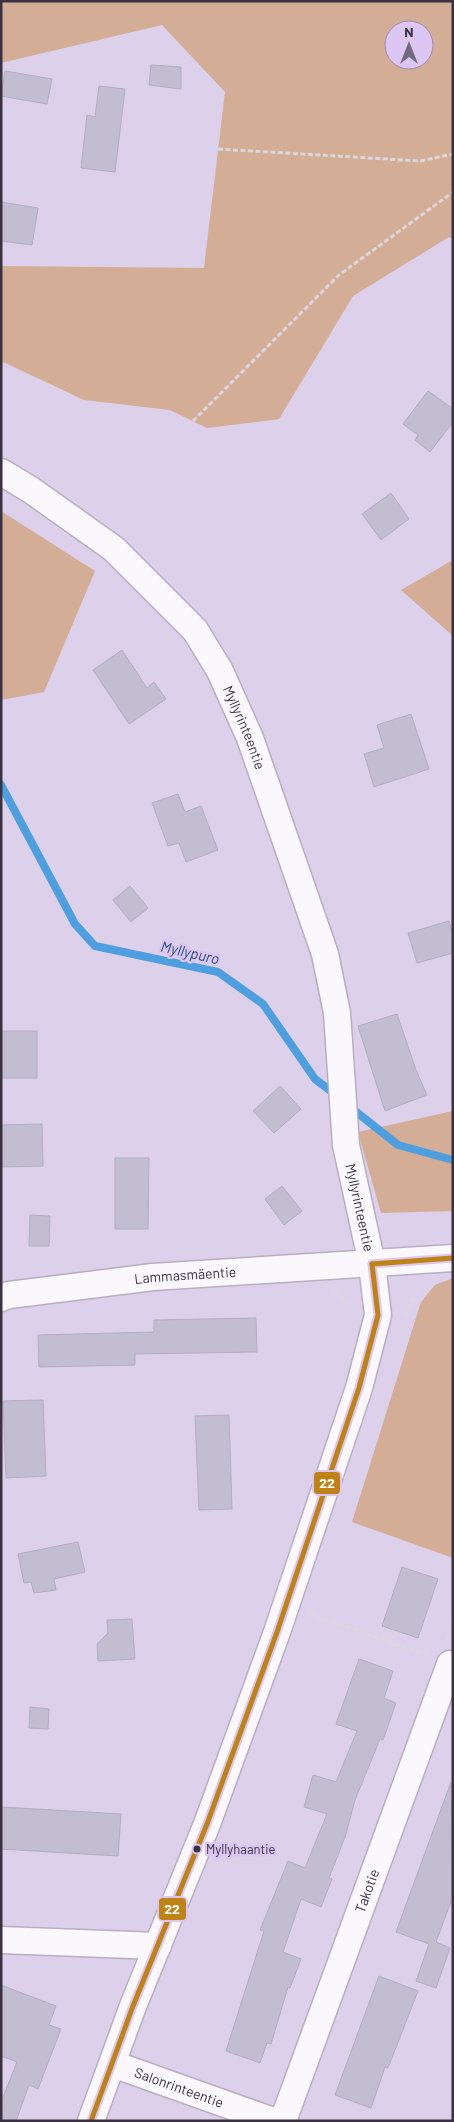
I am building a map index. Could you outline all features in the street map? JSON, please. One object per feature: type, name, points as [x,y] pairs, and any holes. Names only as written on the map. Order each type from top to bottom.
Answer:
[{"type":"street","name":"Myllyrinteentie","points":[[1,472],[31,490],[114,549],[195,630],[220,672],[250,738],[325,954],[338,1013],[342,1112],[347,1152],[372,1264],[378,1315],[359,1388],[277,1632],[207,1824],[133,2006],[91,2121]]},
{"type":"street","name":"Lammasmäentie","points":[[1,1298],[9,1294],[153,1277],[453,1258]]},
{"type":"street","name":"Takotie","points":[[283,2121],[452,1664]]},
{"type":"street","points":[[1,1940],[158,1946]]},
{"type":"street","name":"Salonrinteentie","points":[[113,2064],[273,2121]]},
{"type":"path","points":[[218,149],[420,161],[453,154]]},
{"type":"path","points":[[193,421],[339,275],[453,192]]},
{"type":"path","points":[[331,1291],[340,1294],[354,1314],[378,1315]]},
{"type":"path","points":[[304,1612],[452,1664]]},
{"type":"shaded area","points":[[1,1],[453,1],[453,240],[449,237],[353,296],[279,419],[207,428],[170,410],[84,400],[1,361],[1,266],[204,268],[225,92],[162,25],[1,63]]},
{"type":"shaded area","points":[[1,511],[95,571],[44,692],[1,700]]},
{"type":"shaded area","points":[[453,560],[453,636],[401,590]]},
{"type":"shaded area","points":[[453,1111],[453,1211],[381,1213],[358,1132]]},
{"type":"shaded area","points":[[453,1278],[453,1558],[352,1522],[421,1302],[435,1285]]},
{"type":"building","points":[[151,65],[181,67],[181,89],[149,85]]},
{"type":"building","points":[[5,71],[52,79],[47,104],[1,96]]},
{"type":"building","points":[[99,86],[125,89],[115,172],[81,168],[87,115],[95,117]]},
{"type":"building","points":[[1,202],[38,208],[32,245],[1,241]]},
{"type":"building","points":[[428,391],[453,409],[453,422],[430,452],[415,440],[418,435],[403,424]]},
{"type":"building","points":[[391,493],[409,519],[381,540],[362,514]]},
{"type":"building","points":[[122,650],[147,688],[154,682],[166,699],[129,724],[93,670]]},
{"type":"building","points":[[411,714],[429,769],[374,787],[364,754],[384,748],[377,725]]},
{"type":"building","points":[[178,794],[185,812],[201,806],[218,850],[186,862],[179,843],[168,846],[152,803]]},
{"type":"building","points":[[130,886],[148,908],[131,922],[113,900]]},
{"type":"building","points":[[449,921],[453,935],[453,953],[417,963],[408,933]]},
{"type":"building","points":[[397,1014],[416,1070],[427,1095],[385,1111],[358,1026]]},
{"type":"building","points":[[1,1031],[37,1031],[37,1078],[1,1078]]},
{"type":"building","points":[[280,1086],[301,1109],[274,1133],[253,1111]]},
{"type":"building","points":[[42,1124],[43,1166],[1,1167],[1,1125]]},
{"type":"building","points":[[115,1158],[149,1158],[148,1229],[115,1229]]},
{"type":"building","points":[[282,1186],[302,1211],[284,1225],[265,1199]]},
{"type":"building","points":[[30,1215],[50,1216],[49,1246],[29,1246]]},
{"type":"building","points":[[256,1318],[257,1352],[135,1354],[135,1365],[39,1367],[38,1335],[154,1332],[154,1320]]},
{"type":"building","points":[[43,1400],[46,1476],[6,1478],[3,1401]]},
{"type":"building","points":[[229,1415],[232,1509],[199,1510],[195,1416]]},
{"type":"building","points":[[78,1542],[85,1572],[54,1579],[56,1590],[34,1593],[31,1582],[24,1583],[18,1554]]},
{"type":"building","points":[[402,1567],[438,1579],[418,1638],[382,1626]]},
{"type":"building","points":[[132,1619],[135,1659],[98,1661],[97,1644],[108,1633],[107,1620]]},
{"type":"building","points":[[359,1659],[393,1671],[384,1698],[396,1703],[383,1740],[380,1739],[355,1800],[345,1837],[329,1878],[332,1879],[321,1907],[301,1899],[283,1952],[301,1959],[290,1988],[288,1987],[271,2044],[267,2043],[260,2063],[226,2051],[264,1931],[260,1930],[288,1861],[305,1868],[327,1814],[304,1807],[313,1775],[336,1782],[357,1731],[336,1724]]},
{"type":"building","points":[[30,1707],[49,1709],[48,1729],[29,1728]]},
{"type":"building","points":[[451,1782],[453,1896],[436,1942],[450,1948],[436,1988],[416,1981],[429,1944],[396,1932]]},
{"type":"building","points":[[1,1807],[121,1814],[118,1856],[1,1849]]},
{"type":"building","points":[[379,1976],[418,1991],[388,2068],[385,2067],[371,2108],[335,2095]]},
{"type":"building","points":[[1,1985],[56,2006],[49,2025],[61,2029],[38,2089],[29,2085],[16,2121],[1,2121],[1,2102],[17,2062],[1,2056]]},
{"type":"waterway","name":"Myllypuro","points":[[1,785],[75,924],[95,946],[218,972],[263,1004],[315,1079],[336,1095]]},
{"type":"waterway","name":"Myllypuro","points":[[350,1107],[398,1145],[453,1160]]},
{"type":"transit line","name":"22","points":[[372,1264],[453,1258]]},
{"type":"transit line","name":"22","points":[[91,2121],[133,2006],[207,1824],[277,1632],[359,1388],[378,1315],[372,1264]]},
{"type":"place","name":"Myllyhaantie","points":[[197,1849]]}]
